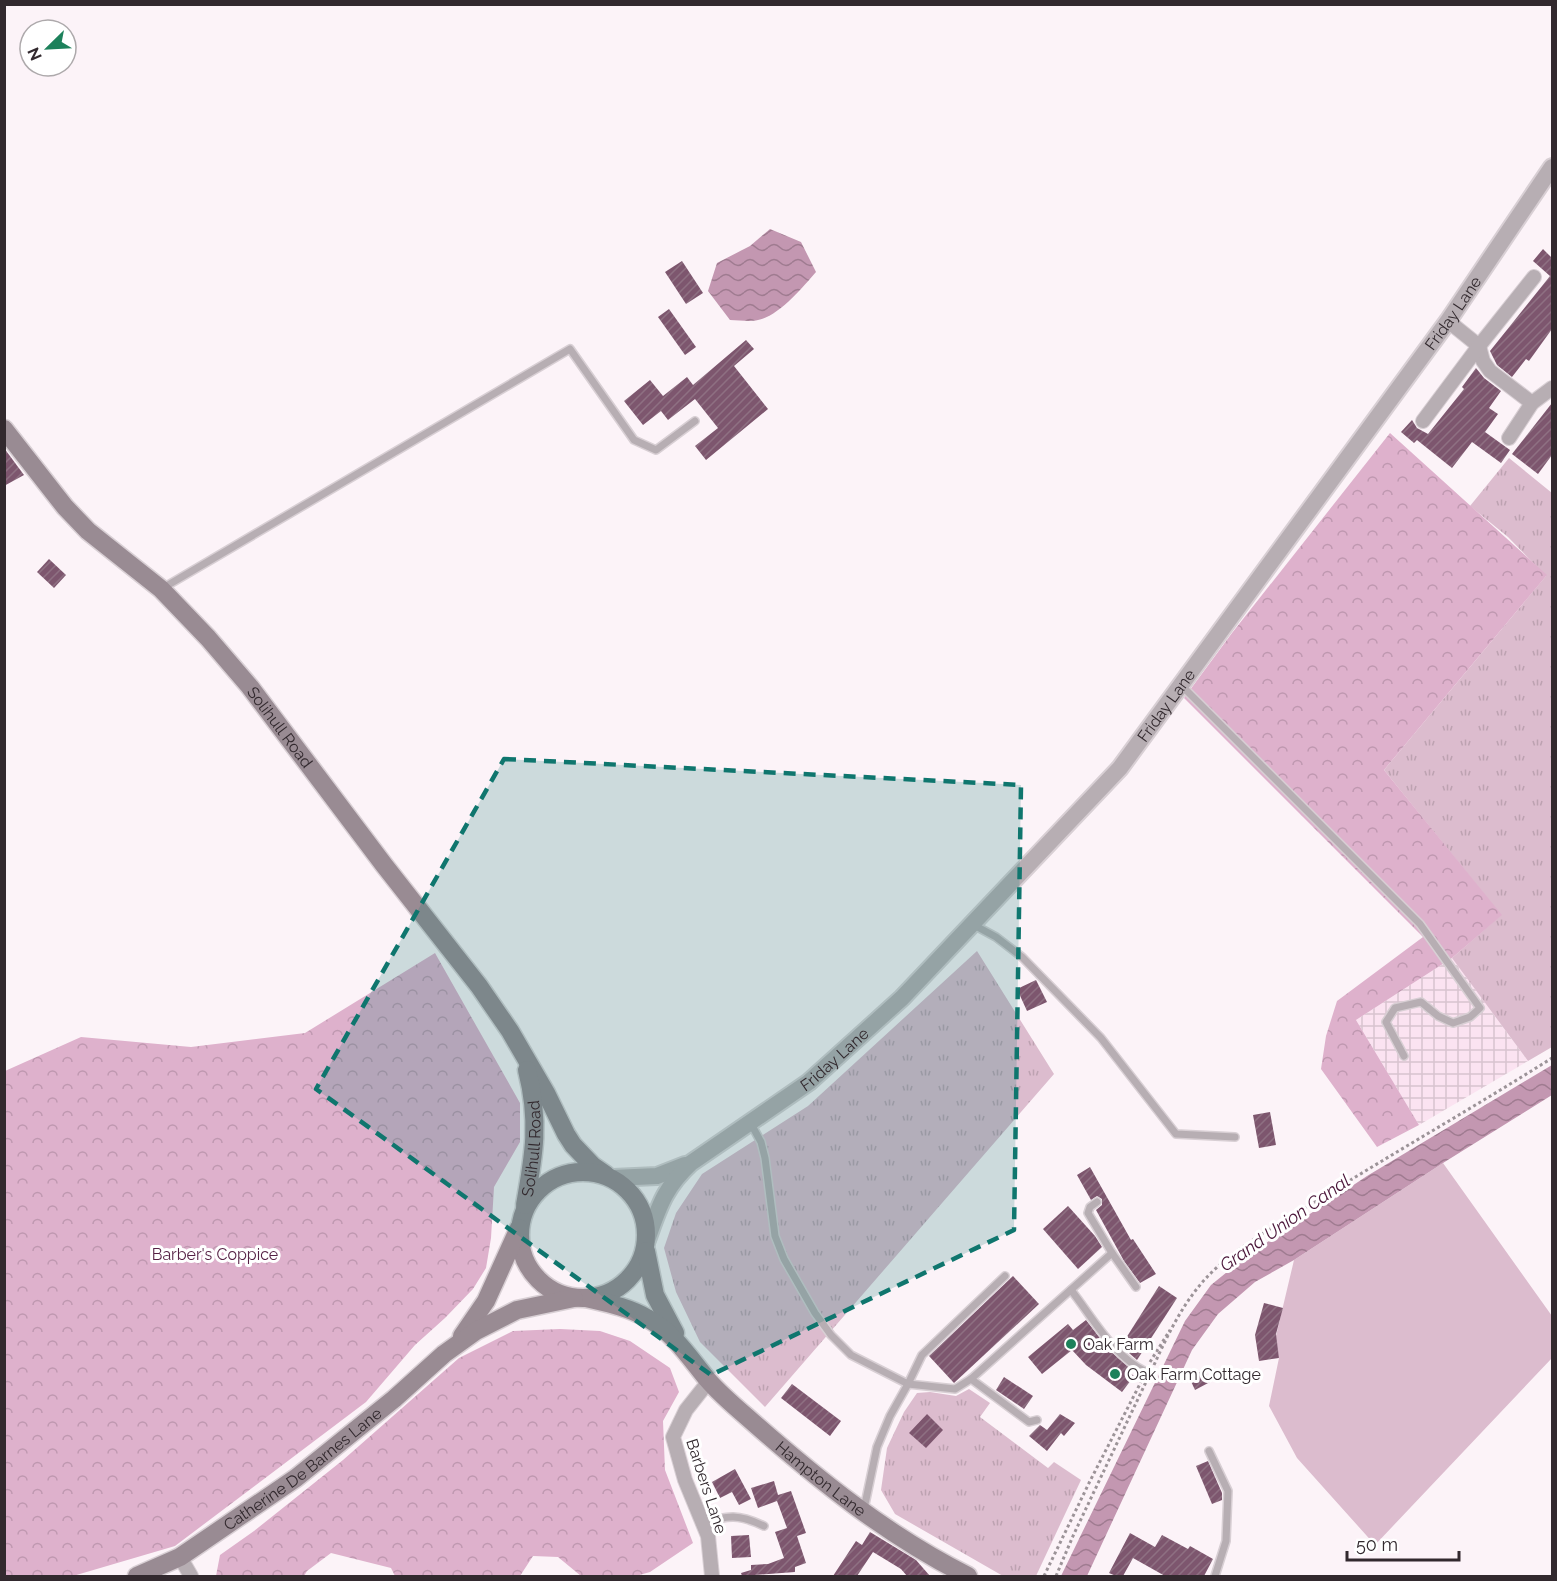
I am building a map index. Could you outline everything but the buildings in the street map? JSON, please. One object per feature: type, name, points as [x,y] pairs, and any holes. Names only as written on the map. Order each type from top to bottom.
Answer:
[{"type":"main road","name":"Solihull Road","points":[[4,429],[65,507],[88,531],[161,589],[208,638],[250,687],[384,865],[479,986],[523,1053],[573,1145],[593,1166],[610,1177]]},
{"type":"main road","name":"Solihull Road","points":[[522,1218],[536,1133],[533,1096],[523,1053]]},
{"type":"main road","points":[[585,1172],[610,1177],[624,1187],[637,1204],[642,1216],[646,1246],[641,1263],[625,1281],[608,1291],[580,1298],[551,1288],[534,1273],[523,1252],[522,1218],[540,1189],[561,1176],[585,1172]]},
{"type":"main road","name":"Catherine De Barnes Lane","points":[[456,1345],[486,1301],[522,1218]]},
{"type":"main road","name":"Hampton Lane","points":[[646,1246],[650,1279],[658,1302],[691,1358]]},
{"type":"main road","name":"Catherine De Barnes Lane","points":[[137,1576],[180,1557],[296,1478],[394,1399],[456,1345],[492,1321],[517,1310],[580,1298]]},
{"type":"main road","name":"Hampton Lane","points":[[580,1298],[625,1308],[646,1317],[668,1333],[709,1381],[736,1408],[786,1451],[895,1535],[967,1576]]},
{"type":"street","name":"Friday Lane","points":[[646,1246],[664,1194],[675,1178],[691,1163],[809,1082],[902,998],[1120,768],[1448,321],[1552,167]]},
{"type":"street","points":[[1423,421],[1534,277]]},
{"type":"street","points":[[1448,321],[1479,346],[1482,361],[1490,371],[1532,403]]},
{"type":"street","points":[[1509,438],[1532,403],[1552,388]]},
{"type":"street","name":"Friday Lane","points":[[610,1177],[657,1176],[691,1163]]},
{"type":"street","name":"Barbers Lane","points":[[709,1381],[686,1410],[673,1437],[684,1480],[708,1536],[712,1576]]},
{"type":"street","points":[[180,1557],[191,1576]]},
{"type":"lane","points":[[161,589],[570,349],[634,440],[656,450],[695,421]]},
{"type":"lane","points":[[1181,685],[1420,924],[1480,1008],[1470,1017],[1453,1023],[1438,1017],[1421,1002],[1395,1008],[1386,1022],[1404,1056]]},
{"type":"lane","points":[[972,924],[996,937],[1023,957],[1101,1038],[1176,1134],[1235,1137]]},
{"type":"lane","points":[[750,1122],[761,1142],[765,1158],[775,1236],[784,1259],[815,1312],[831,1335],[851,1355],[908,1384],[955,1389],[971,1379],[1112,1253]]},
{"type":"lane","points":[[1097,1202],[1090,1207],[1088,1214],[1136,1287]]},
{"type":"lane","points":[[863,1512],[877,1448],[890,1416],[922,1355],[1005,1276]]},
{"type":"lane","points":[[1071,1290],[1111,1342],[1132,1364],[1146,1372]]},
{"type":"lane","points":[[971,1379],[1029,1422],[1037,1420]]},
{"type":"lane","points":[[1209,1451],[1228,1491],[1226,1541],[1215,1576]]},
{"type":"lane","points":[[702,1523],[722,1517],[746,1518],[764,1526]]},
{"type":"path","points":[[1044,1576],[1160,1343],[1208,1277],[1233,1253],[1362,1172],[1552,1058]]},
{"type":"path","points":[[1056,1576],[1164,1343],[1180,1315]]},
{"type":"highlighted area","points":[[504,759],[1021,785],[1014,1230],[711,1375],[316,1089]]},
{"type":"shaded area","points":[[1452,958],[1528,1061],[1419,1125],[1356,1020]]},
{"type":"green space","points":[[1390,433],[1547,575],[1384,770],[1502,915],[1452,958],[1356,1020],[1419,1125],[1377,1147],[1321,1069],[1326,1036],[1337,1001],[1423,937],[1184,698],[1232,633]]},
{"type":"green space","points":[[1509,458],[1552,493],[1552,1047],[1528,1061],[1452,958],[1501,915],[1384,770],[1546,576],[1508,537],[1470,506]]},
{"type":"green space","points":[[977,951],[1054,1074],[765,1407],[700,1342],[676,1292],[664,1248],[676,1213],[702,1174],[808,1106]]},
{"type":"green space","name":"Barber's Coppice","points":[[435,953],[520,1103],[520,1142],[494,1187],[491,1238],[486,1268],[473,1289],[415,1345],[366,1402],[175,1546],[73,1576],[5,1576],[5,1071],[81,1037],[191,1047],[305,1033]]},
{"type":"green space","points":[[1443,1163],[1552,1316],[1552,1358],[1375,1545],[1297,1458],[1269,1406],[1279,1358],[1276,1336],[1294,1260]]},
{"type":"green space","points":[[560,1329],[600,1331],[630,1341],[670,1368],[679,1392],[663,1421],[665,1470],[693,1543],[650,1572],[636,1576],[581,1576],[558,1557],[533,1556],[520,1576],[395,1576],[391,1568],[331,1553],[307,1571],[304,1576],[216,1576],[220,1555],[343,1460],[459,1358],[513,1331]]},
{"type":"green space","points":[[969,1389],[990,1403],[980,1417],[1048,1468],[1054,1462],[1081,1480],[1036,1576],[1003,1576],[895,1514],[881,1490],[887,1448],[904,1412],[917,1393],[930,1392],[956,1396]]},
{"type":"water","points":[[770,229],[801,242],[816,272],[790,300],[774,313],[755,321],[730,320],[708,291],[717,263],[750,246]]},
{"type":"water","points":[[1552,1065],[1552,1095],[1294,1260],[1255,1282],[1218,1314],[1192,1350],[1087,1576],[1061,1576],[1185,1321],[1211,1285],[1248,1255],[1367,1176]]},
{"type":"place","name":"Oak Farm","points":[[1071,1344]]},
{"type":"place","name":"Oak Farm Cottage","points":[[1115,1374]]},
{"type":"water label","name":"Grand Union Canal","points":[[1285,1223]]}]
